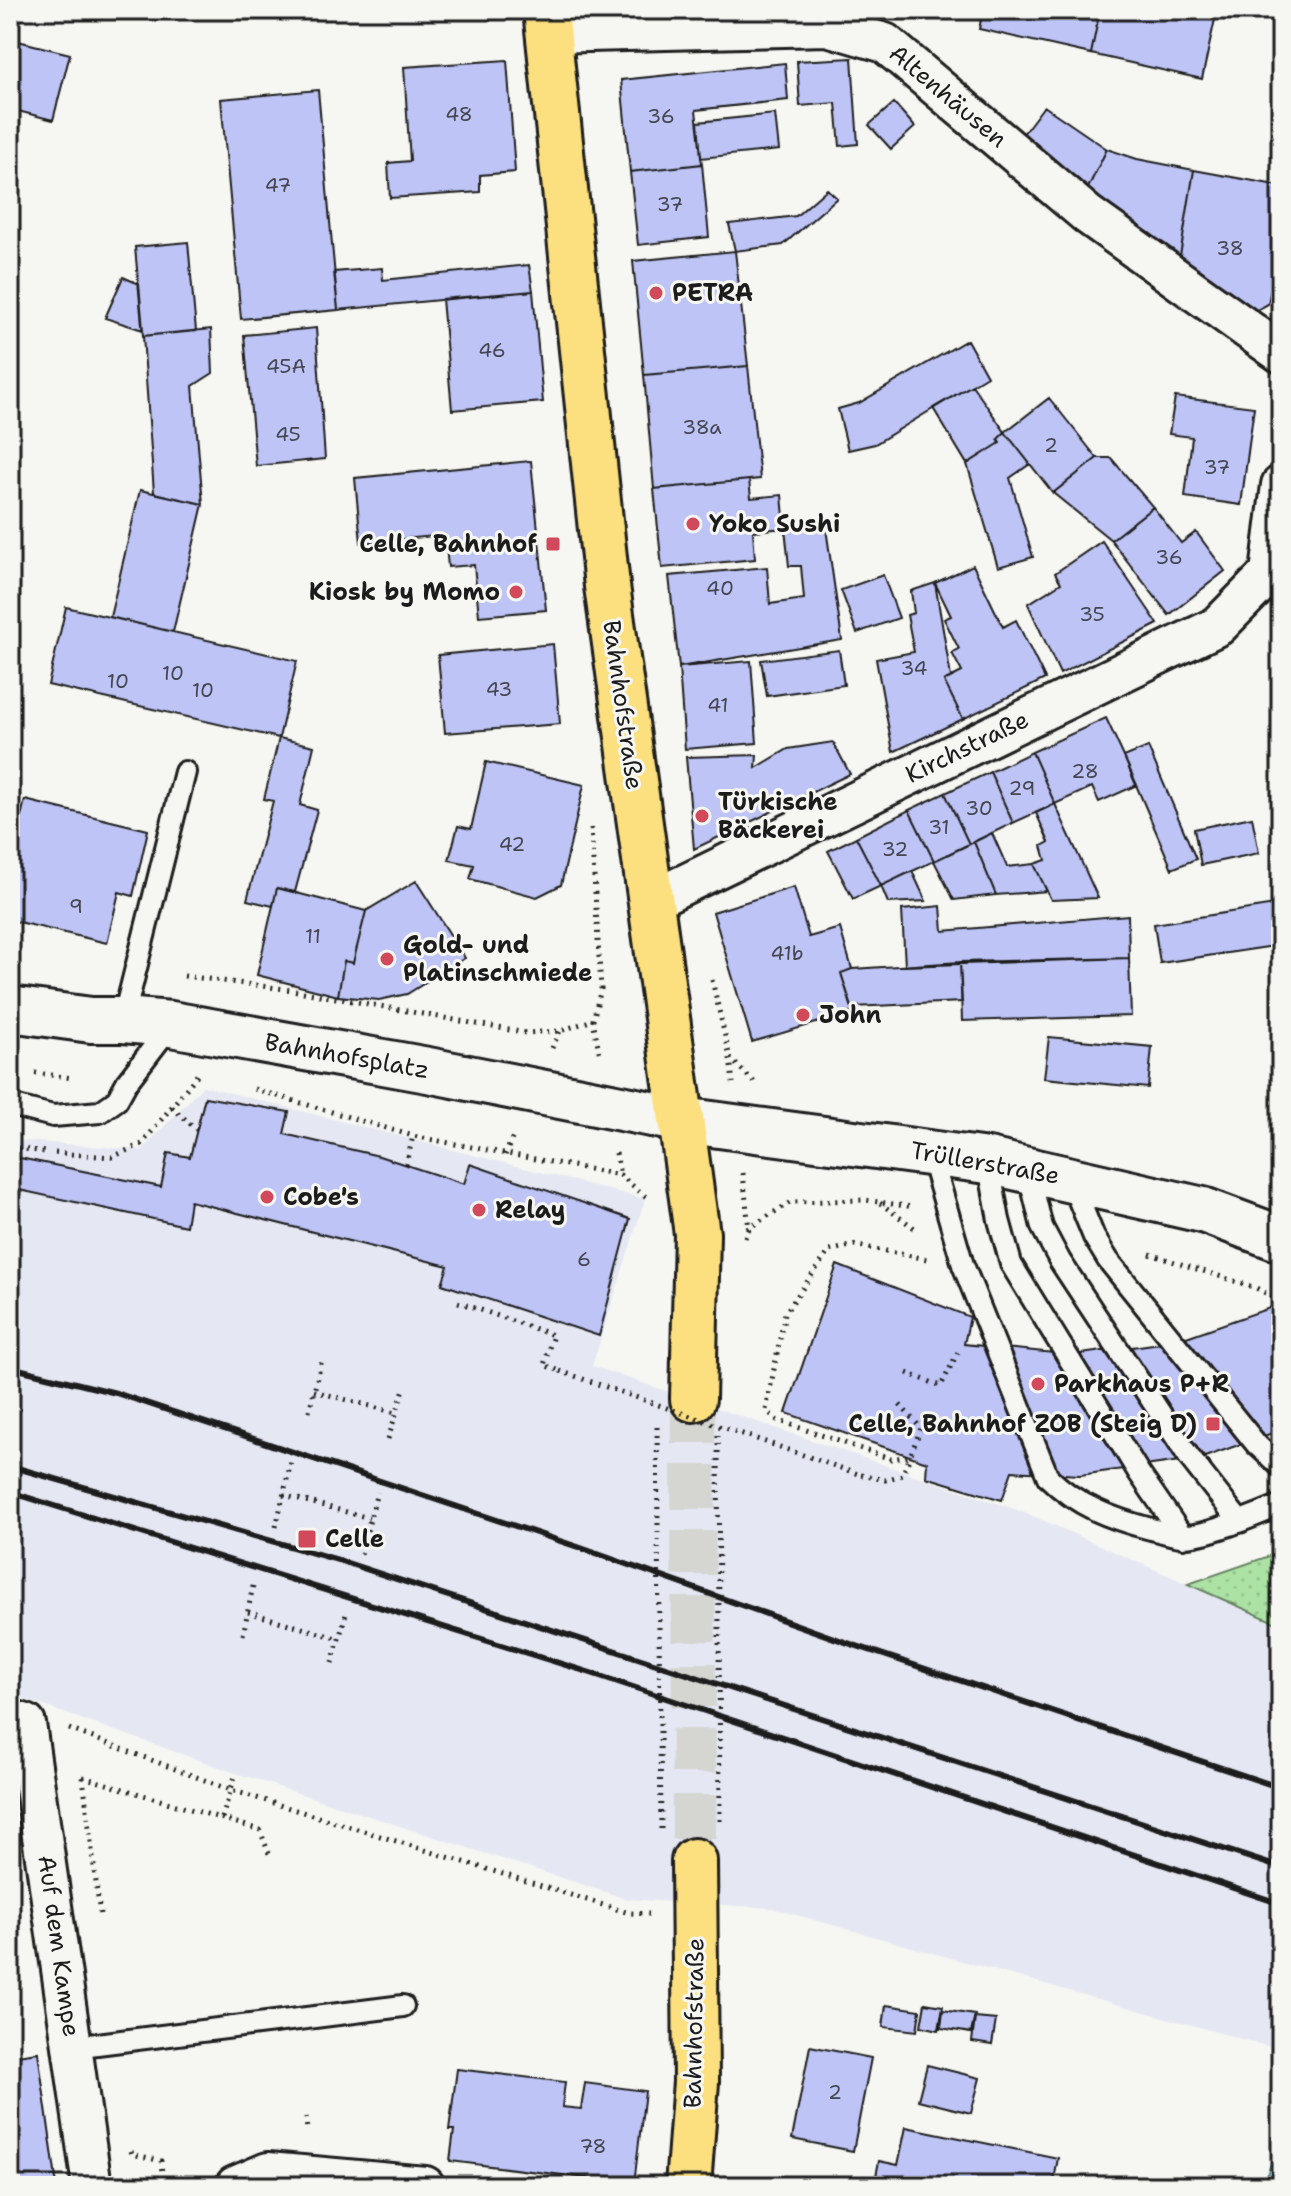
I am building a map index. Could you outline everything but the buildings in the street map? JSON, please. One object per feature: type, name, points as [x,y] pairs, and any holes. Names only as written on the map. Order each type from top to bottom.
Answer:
[{"type":"main road","name":"Bahnhofstraße","points":[[548,22],[607,586],[697,1234],[682,1404]]},
{"type":"main road","name":"Bahnhofstraße","points":[[688,2186],[696,2082],[692,1845]]},
{"type":"street","name":"Altenhäusen","points":[[548,22],[827,26],[885,43],[1088,215],[1281,353]]},
{"type":"street","name":"Kirchstraße","points":[[650,901],[1218,626],[1276,578],[1281,499]]},
{"type":"street","name":"Bahnhofsplatz","points":[[10,1009],[91,1020],[171,1024],[682,1120]]},
{"type":"street","name":"Trüllerstraße","points":[[682,1120],[1008,1165],[1203,1210],[1281,1239]]},
{"type":"street","name":"Auf dem Kampe","points":[[18,1721],[35,1786],[92,2186]]},
{"type":"street","points":[[235,2186],[268,2172],[425,2186]]},
{"type":"lane","points":[[123,1020],[185,772]]},
{"type":"lane","points":[[10,1105],[53,1116],[100,1112],[117,1100],[171,1024]]},
{"type":"lane","points":[[930,1152],[963,1265],[1048,1477],[1063,1492],[1086,1507],[1122,1521],[1183,1537],[1240,1522],[1281,1505]]},
{"type":"lane","points":[[1008,1165],[1060,1261],[1189,1457],[1240,1522]]},
{"type":"lane","points":[[1008,1165],[999,1220],[1011,1264],[1139,1473],[1183,1537]]},
{"type":"lane","points":[[1071,1179],[1094,1237],[1108,1260],[1257,1445],[1281,1467]]},
{"type":"lane","points":[[73,2047],[403,2006]]},
{"type":"path","points":[[134,971],[292,990],[526,1033],[560,1031],[593,1020],[601,989],[590,819]]},
{"type":"path","points":[[25,1072],[127,1082],[177,1069],[199,1073]]},
{"type":"path","points":[[245,1086],[413,1136],[620,1175],[650,1200]]},
{"type":"path","points":[[172,1107],[197,1130]]},
{"type":"path","points":[[738,1129],[749,1229],[743,1243]]},
{"type":"path","points":[[406,1165],[413,1136]]},
{"type":"path","points":[[910,1456],[891,1459],[777,1420],[766,1410],[785,1313],[829,1251],[854,1245],[963,1265]]},
{"type":"path","points":[[458,1302],[553,1335],[544,1365],[861,1475],[885,1480],[902,1475],[921,1428],[900,1405]]},
{"type":"path","points":[[907,1373],[941,1386],[966,1336]]},
{"type":"path","points":[[309,1411],[322,1360]]},
{"type":"path","points":[[388,1439],[404,1389]]},
{"type":"path","points":[[314,1391],[396,1413]]},
{"type":"path","points":[[682,1404],[692,1845]]},
{"type":"path","points":[[657,1426],[692,1845]]},
{"type":"path","points":[[276,1527],[291,1462]]},
{"type":"path","points":[[361,1554],[377,1492]]},
{"type":"path","points":[[283,1495],[369,1518]]},
{"type":"path","points":[[243,1635],[254,1581]]},
{"type":"path","points":[[332,1663],[347,1611]]},
{"type":"path","points":[[248,1612],[340,1639]]},
{"type":"path","points":[[18,1721],[47,1721],[231,1790],[629,1913]]},
{"type":"path","points":[[222,1818],[236,1773]]},
{"type":"path","points":[[83,1777],[101,1917]]},
{"type":"path","points":[[35,1786],[83,1777],[222,1818],[260,1830],[271,1859]]},
{"type":"path","points":[[130,2140],[132,2154],[161,2161],[163,2186]]},
{"type":"shaded area","points":[[203,1086],[645,1199],[592,1366],[1026,1513],[1281,1625],[1281,2050],[772,1908],[627,1899],[236,1773],[10,1694],[10,1140],[142,1150]]},
{"type":"green space","points":[[1281,1552],[1281,1625],[1188,1584]]},
{"type":"water","points":[[1281,2140],[1281,2186],[1262,2186]]},
{"type":"tunnel","points":[[693,1399],[694,1861]]},
{"type":"railway","points":[[10,1367],[116,1393],[581,1548],[848,1643],[1281,1788]]},
{"type":"railway","points":[[10,1466],[338,1560],[1281,1868]]},
{"type":"railway","points":[[10,1492],[591,1673],[1281,1904]]},
{"type":"place","name":"PETRA","points":[[656,293]]},
{"type":"place","name":"Yoko Sushi","points":[[693,524]]},
{"type":"place","name":"Celle, Bahnhof","points":[[553,544]]},
{"type":"place","name":"Kiosk by Momo","points":[[516,592]]},
{"type":"place","name":"Türkische Bäckerei","points":[[702,816]]},
{"type":"place","name":"Gold- und Platinschmiede","points":[[387,959]]},
{"type":"place","name":"John","points":[[803,1015]]},
{"type":"place","name":"Cobe's","points":[[267,1197]]},
{"type":"place","name":"Relay","points":[[479,1210]]},
{"type":"place","name":"Parkhaus P+R","points":[[1038,1384]]},
{"type":"place","name":"Celle, Bahnhof ZOB (Steig D)","points":[[1213,1424]]},
{"type":"place","name":"Celle","points":[[307,1539]]}]
